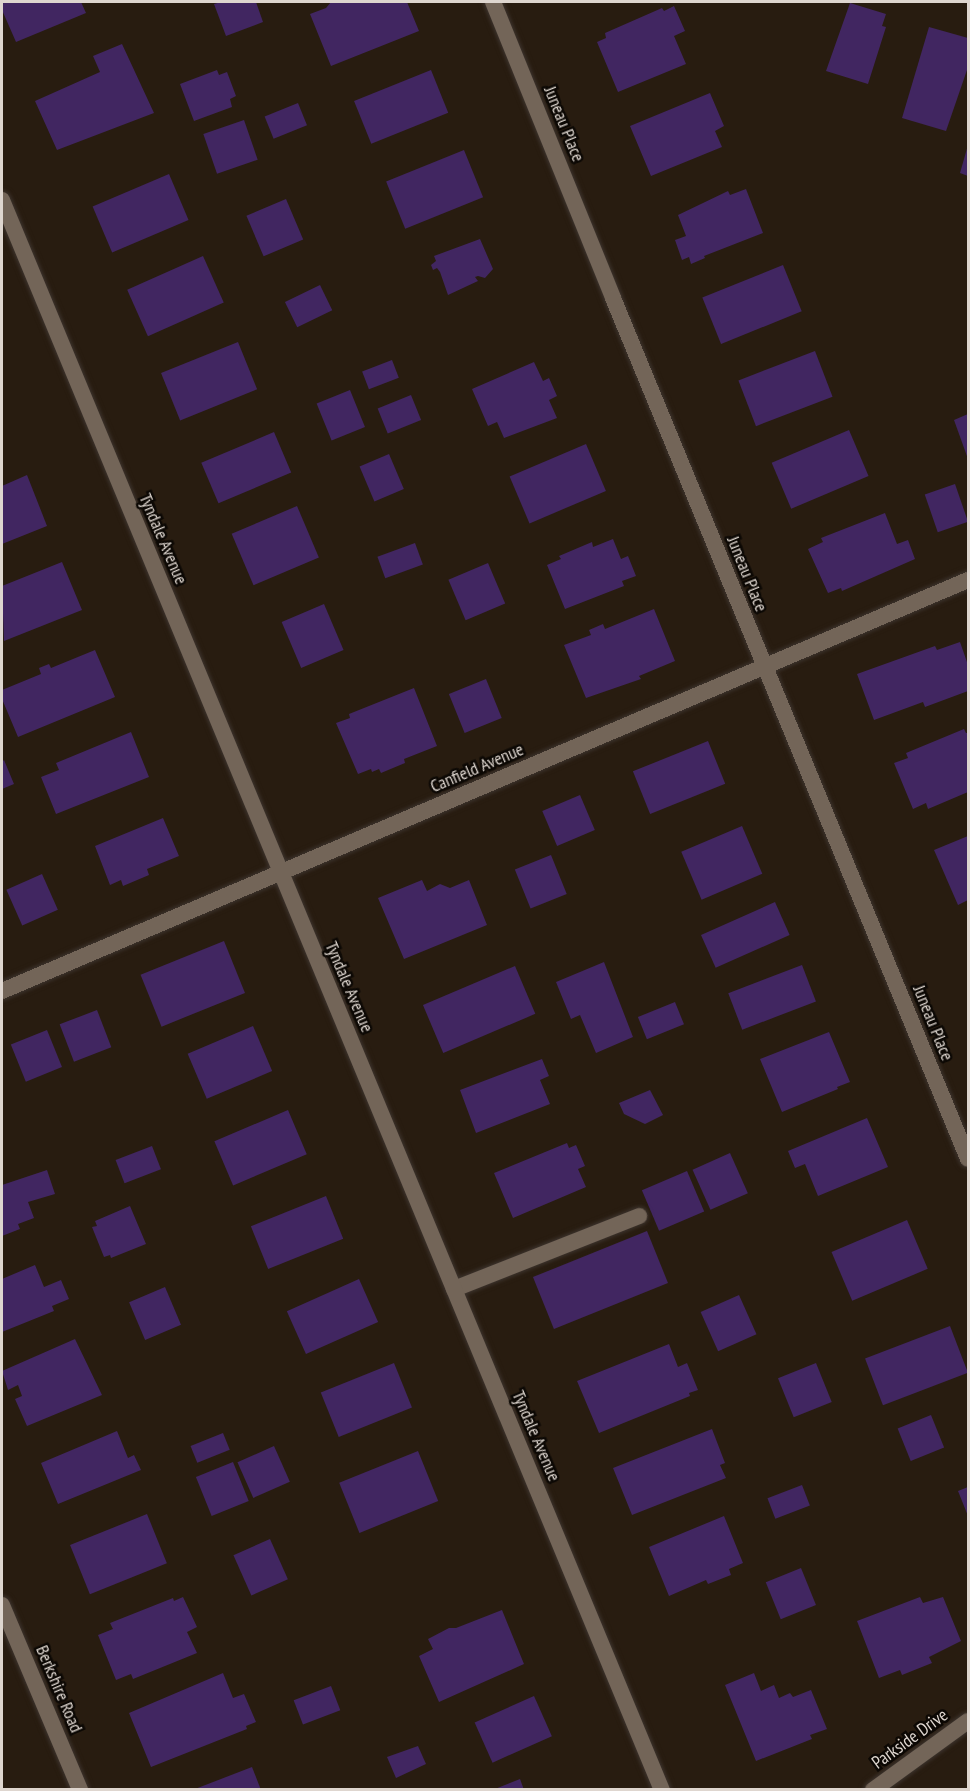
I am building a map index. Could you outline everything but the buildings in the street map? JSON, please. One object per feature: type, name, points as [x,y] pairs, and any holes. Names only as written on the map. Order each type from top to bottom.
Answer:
[{"type":"street","name":"Juneau Place","points":[[493,2],[969,1159]]},
{"type":"street","name":"Tyndale Avenue","points":[[2,200],[662,1790]]},
{"type":"street","name":"Canfield Avenue","points":[[2,991],[969,580]]},
{"type":"street","points":[[454,1289],[639,1216]]},
{"type":"street","name":"Berkshire Road","points":[[2,1605],[80,1790]]},
{"type":"street","name":"Parkside Drive","points":[[873,1790],[969,1721]]}]
